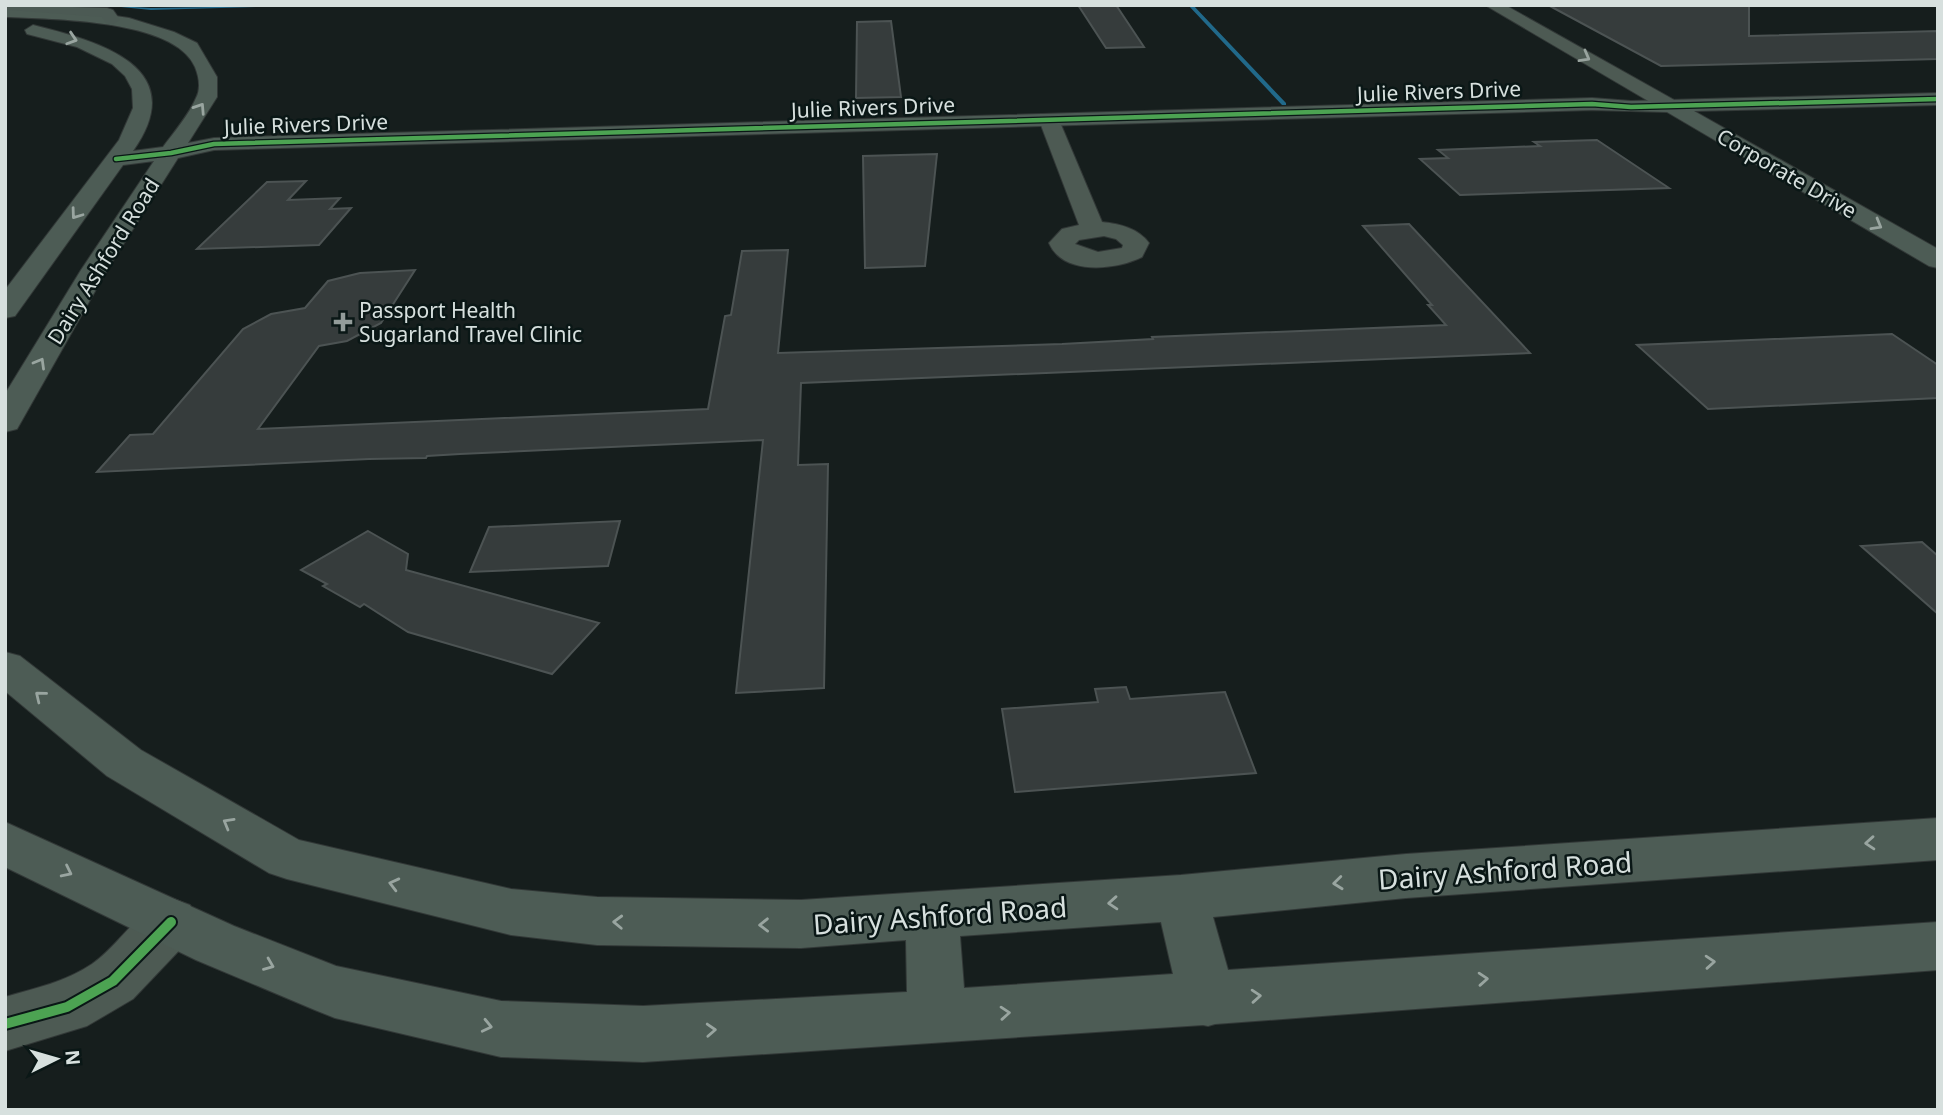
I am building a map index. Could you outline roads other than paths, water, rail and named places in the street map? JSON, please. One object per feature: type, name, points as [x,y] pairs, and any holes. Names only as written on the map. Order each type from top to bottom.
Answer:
[{"type":"main road","points":[[9,5],[92,10],[107,13],[112,20]]},
{"type":"main road","name":"Dairy Ashford Road","points":[[5,12],[56,12],[129,23],[169,36],[191,47],[208,77],[207,97],[94,270],[5,422]]},
{"type":"main road","name":"Dairy Ashford Road","points":[[5,27],[45,32],[83,43],[117,60],[132,74],[142,89],[143,108],[136,129],[116,159],[5,310]]},
{"type":"main road","points":[[1606,113],[1700,114],[1938,99]]},
{"type":"main road","name":"Julie Rivers Drive","points":[[116,159],[171,153],[201,159],[706,136],[1226,121],[1592,104],[1631,107],[1670,105]]},
{"type":"main road","name":"Corporate Drive","points":[[1670,105],[1700,114],[1938,237]]},
{"type":"main road","name":"Julie Rivers Drive","points":[[1226,121],[1606,113],[1631,107]]},
{"type":"main road","name":"Corporate Drive","points":[[1700,114],[1938,260]]},
{"type":"main road","name":"Dairy Ashford Road","points":[[5,667],[124,763],[287,858],[512,912],[597,921],[744,925],[932,916],[1181,898],[1406,876],[1938,839]]},
{"type":"main road","points":[[5,842],[215,943],[335,992],[501,1029],[643,1034],[1208,1000],[1938,946]]},
{"type":"main road","points":[[1181,898],[1208,1000]]},
{"type":"main road","points":[[932,916],[937,1017]]},
{"type":"street","name":"Corporate Drive","points":[[1493,5],[1670,105]]},
{"type":"street","name":"Corporate Drive","points":[[1525,24],[1570,32],[1650,78],[1700,114]]},
{"type":"street","points":[[1623,79],[1650,78]]},
{"type":"street","points":[[1052,127],[1093,229]]},
{"type":"street","points":[[5,1024],[67,1007],[113,981],[171,922]]},
{"type":"waterway","points":[[103,5],[151,9],[320,5]]},
{"type":"waterway","points":[[1190,5],[1284,104]]},
{"type":"place","name":"Passport Health Sugarland Travel Clinic","points":[[343,322]]}]
